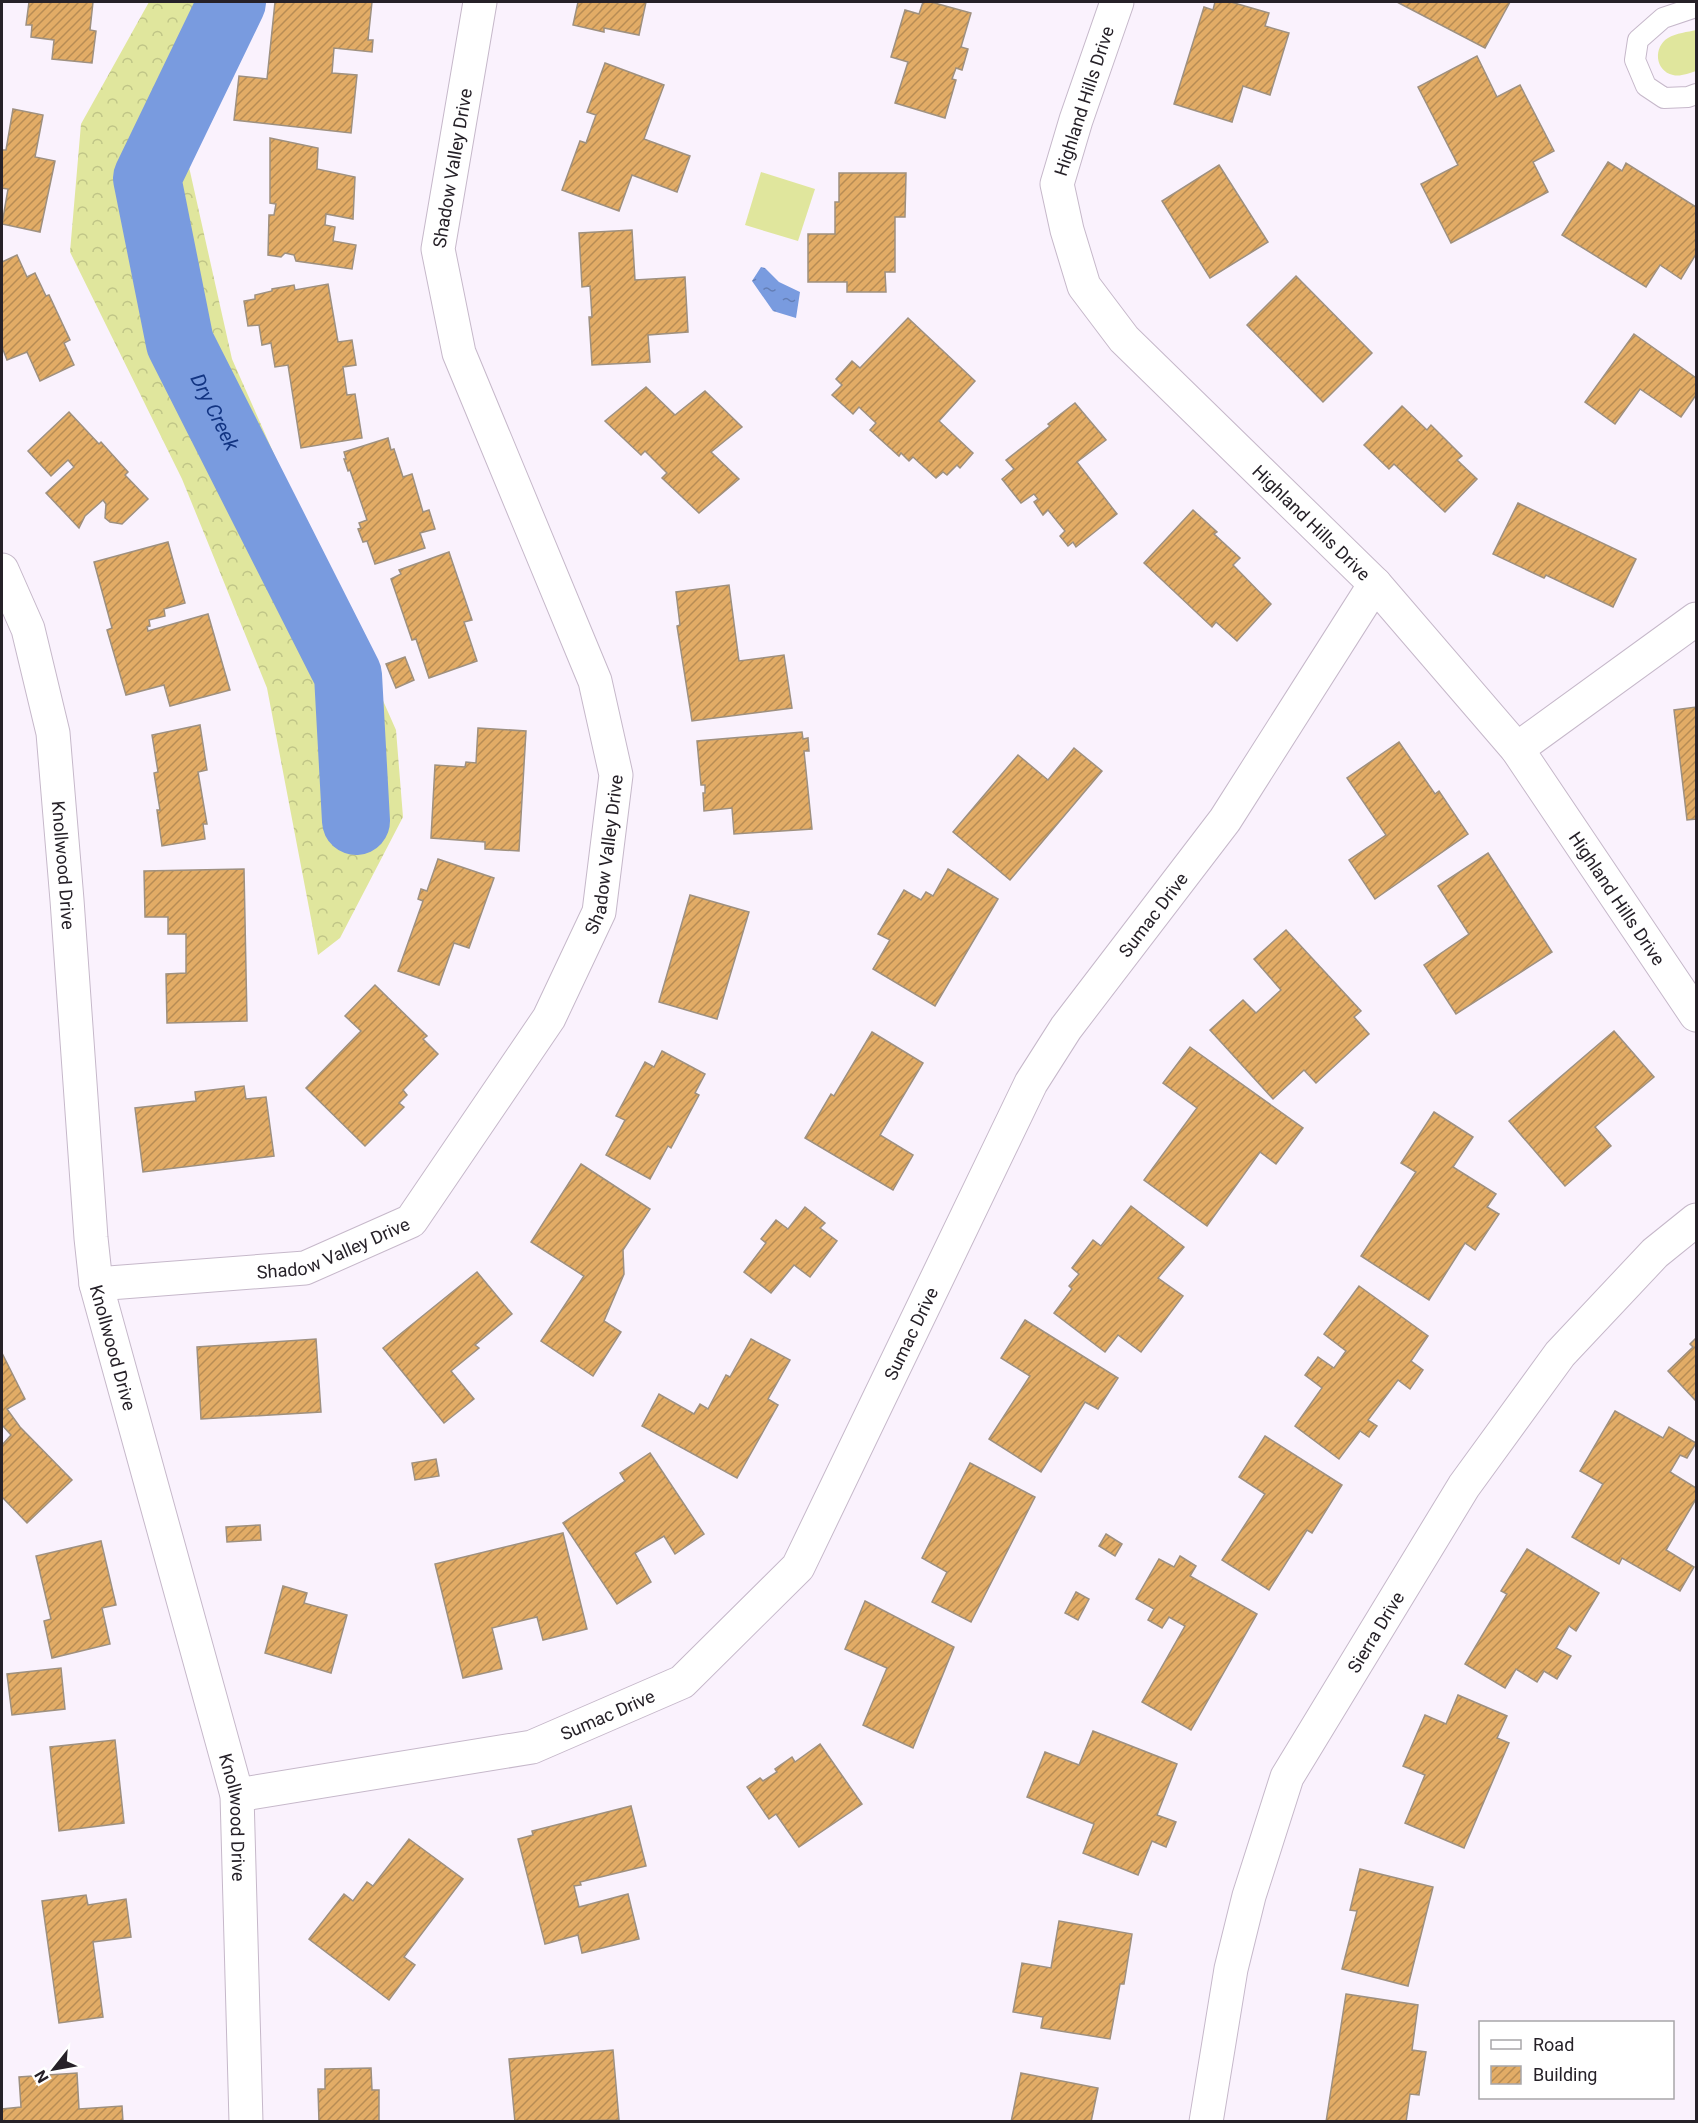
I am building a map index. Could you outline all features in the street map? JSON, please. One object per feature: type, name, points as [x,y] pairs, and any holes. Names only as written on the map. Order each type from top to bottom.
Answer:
[{"type":"street","name":"Shadow Valley Drive","points":[[96,1284],[305,1268],[411,1221],[549,1018],[599,912],[616,775],[595,681],[459,352],[438,249],[480,2]]},
{"type":"street","name":"Highland Hills Drive","points":[[1117,2],[1076,120],[1057,184],[1067,230],[1084,286],[1124,339],[1375,584],[1517,749],[1696,1015]]},
{"type":"street","name":"Knollwood Drive","points":[[2,570],[28,629],[53,733],[96,1284],[237,1795],[246,2121]]},
{"type":"street","name":"Sumac Drive","points":[[237,1795],[532,1747],[682,1682],[798,1567],[1031,1083],[1066,1028],[1225,820],[1375,584]]},
{"type":"street","points":[[1517,749],[1696,619]]},
{"type":"street","name":"Sierra Drive","points":[[1206,2121],[1234,1959],[1249,1896],[1287,1777],[1464,1486],[1560,1354],[1655,1254],[1696,1220]]},
{"type":"lane","points":[[1696,7],[1663,18],[1638,40],[1635,60],[1646,87],[1664,98],[1688,97],[1696,94]]},
{"type":"green space","points":[[149,2],[255,2],[252,24],[187,158],[232,359],[396,730],[403,817],[340,938],[318,955],[267,688],[182,479],[70,252],[81,124]]},
{"type":"green space","points":[[1696,30],[1696,71],[1679,76],[1667,73],[1658,58],[1663,42],[1675,35]]},
{"type":"green space","points":[[761,172],[815,189],[798,241],[745,225]]},
{"type":"water","points":[[761,267],[779,282],[800,292],[796,318],[773,311],[752,281]]},
{"type":"building","points":[[29,2],[93,2],[90,30],[96,31],[92,63],[52,59],[54,40],[31,37],[32,25],[26,25]]},
{"type":"building","points":[[275,2],[372,2],[368,40],[373,40],[372,52],[334,48],[332,73],[357,75],[351,133],[234,120],[239,76],[267,79]]},
{"type":"building","points":[[578,2],[646,2],[639,35],[604,28],[604,32],[573,25]]},
{"type":"building","points":[[923,2],[971,13],[961,47],[968,49],[962,70],[956,68],[952,79],[956,80],[945,118],[895,103],[908,62],[891,57],[905,10],[919,14]]},
{"type":"building","points":[[1215,2],[1231,2],[1269,13],[1265,26],[1289,33],[1270,95],[1243,86],[1232,122],[1174,104],[1204,7],[1213,10]]},
{"type":"building","points":[[1397,2],[1510,2],[1485,48]]},
{"type":"building","points":[[1477,56],[1497,97],[1520,85],[1554,151],[1533,162],[1548,192],[1451,243],[1421,184],[1458,165],[1418,87]]},
{"type":"building","points":[[605,63],[664,85],[644,139],[690,156],[677,192],[632,175],[619,211],[562,190],[580,141],[586,143],[596,115],[587,112]]},
{"type":"building","points":[[13,109],[43,115],[35,157],[55,161],[40,232],[2,224],[8,189],[2,188],[2,150],[6,150]]},
{"type":"building","points":[[270,138],[318,148],[317,169],[355,177],[353,219],[326,214],[325,225],[335,227],[333,241],[356,245],[352,269],[296,261],[294,255],[285,253],[281,257],[268,255],[269,215],[274,215],[276,204],[270,203]]},
{"type":"building","points":[[1608,162],[1622,171],[1626,163],[1696,207],[1696,254],[1681,279],[1660,265],[1646,287],[1562,235]]},
{"type":"building","points":[[1219,165],[1268,242],[1210,278],[1162,201]]},
{"type":"building","points":[[839,173],[906,173],[905,217],[895,217],[895,272],[885,272],[886,292],[847,292],[847,282],[808,282],[808,234],[835,234],[835,202],[839,202]]},
{"type":"building","points":[[632,230],[635,280],[685,277],[688,332],[648,335],[650,362],[592,365],[590,286],[582,287],[579,233]]},
{"type":"building","points":[[17,255],[27,277],[35,273],[46,296],[49,295],[70,340],[64,343],[74,365],[40,381],[27,352],[7,360],[2,347],[2,262]]},
{"type":"building","points":[[1296,276],[1372,353],[1323,402],[1247,325]]},
{"type":"building","points":[[328,284],[338,342],[352,340],[356,365],[343,367],[347,395],[355,394],[362,438],[301,448],[288,365],[275,367],[271,343],[262,345],[259,325],[248,326],[244,301],[255,299],[255,295],[272,291],[272,289],[294,285],[295,290]]},
{"type":"building","points":[[908,318],[975,381],[939,421],[973,453],[960,468],[957,465],[947,475],[943,472],[936,478],[913,457],[909,461],[901,453],[899,456],[870,430],[876,423],[859,407],[853,414],[832,395],[842,385],[836,379],[852,361],[860,368]]},
{"type":"building","points":[[1634,334],[1696,378],[1696,395],[1681,417],[1640,389],[1615,424],[1585,402]]},
{"type":"building","points":[[646,387],[675,415],[705,391],[742,427],[711,452],[739,479],[699,513],[662,478],[667,473],[645,451],[641,455],[605,421]]},
{"type":"building","points":[[1075,403],[1106,440],[1077,462],[1117,514],[1076,547],[1073,542],[1068,546],[1060,536],[1065,531],[1048,510],[1043,515],[1034,502],[1038,499],[1034,494],[1021,503],[1002,479],[1014,469],[1006,460],[1050,426],[1048,424]]},
{"type":"building","points":[[1402,406],[1427,430],[1431,425],[1462,456],[1457,460],[1477,479],[1445,512],[1394,464],[1389,469],[1364,445]]},
{"type":"building","points":[[69,412],[99,444],[101,442],[128,472],[125,475],[148,499],[122,524],[110,522],[105,518],[106,504],[103,500],[85,516],[79,528],[46,493],[74,467],[68,460],[51,476],[28,451]]},
{"type":"building","points":[[388,438],[403,477],[412,474],[423,512],[429,510],[435,529],[420,533],[425,548],[375,564],[367,541],[363,542],[358,529],[361,528],[359,523],[367,520],[350,470],[348,471],[344,452]]},
{"type":"building","points":[[1518,503],[1636,559],[1613,607],[1546,575],[1544,578],[1493,554]]},
{"type":"building","points":[[1193,510],[1240,558],[1233,565],[1271,604],[1237,641],[1216,622],[1212,627],[1144,563]]},
{"type":"building","points":[[168,542],[185,603],[164,609],[165,616],[149,620],[148,631],[208,614],[230,690],[170,706],[164,685],[126,695],[107,630],[112,628],[94,562]]},
{"type":"building","points":[[449,552],[472,620],[464,622],[477,661],[429,678],[416,639],[412,640],[391,579],[401,574],[399,570]]},
{"type":"building","points":[[729,585],[739,661],[784,655],[792,708],[692,721],[677,626],[680,625],[676,592]]},
{"type":"building","points":[[405,657],[414,680],[396,688],[386,664]]},
{"type":"building","points":[[1696,707],[1696,819],[1687,820],[1674,710]]},
{"type":"building","points":[[200,725],[207,770],[198,772],[207,824],[203,824],[205,839],[162,846],[157,810],[160,810],[154,773],[158,772],[152,735]]},
{"type":"building","points":[[478,728],[526,731],[519,851],[485,849],[485,842],[431,838],[435,765],[465,767],[466,762],[476,763]]},
{"type":"building","points":[[802,732],[803,739],[808,738],[809,751],[804,751],[812,829],[734,834],[732,808],[704,811],[705,785],[701,785],[697,741]]},
{"type":"building","points":[[1399,742],[1435,794],[1439,791],[1468,834],[1375,899],[1349,860],[1386,835],[1347,778]]},
{"type":"building","points":[[1074,748],[1102,771],[1010,880],[953,832],[1018,755],[1048,780]]},
{"type":"building","points":[[1488,853],[1552,952],[1456,1014],[1424,965],[1469,934],[1438,886]]},
{"type":"building","points":[[438,859],[494,878],[469,948],[454,943],[439,985],[398,971],[423,901],[418,899],[421,889],[427,891]]},
{"type":"building","points":[[244,869],[247,1021],[167,1023],[166,974],[186,973],[186,934],[168,934],[168,917],[145,917],[144,871]]},
{"type":"building","points":[[948,869],[998,899],[935,1006],[873,969],[890,940],[878,934],[904,890],[921,900],[926,892],[933,896]]},
{"type":"building","points":[[690,895],[749,912],[717,1019],[659,1002]]},
{"type":"building","points":[[1286,930],[1361,1011],[1354,1017],[1369,1034],[1316,1083],[1304,1070],[1273,1099],[1210,1030],[1243,1000],[1256,1013],[1281,990],[1254,959]]},
{"type":"building","points":[[375,985],[427,1036],[423,1039],[438,1054],[403,1090],[407,1095],[399,1103],[404,1107],[365,1146],[306,1088],[361,1031],[345,1016]]},
{"type":"building","points":[[1614,1031],[1654,1077],[1595,1127],[1611,1146],[1565,1186],[1509,1121]]},
{"type":"building","points":[[872,1032],[923,1063],[880,1135],[913,1155],[893,1190],[805,1138],[831,1094],[834,1096]]},
{"type":"building","points":[[1190,1047],[1303,1128],[1276,1164],[1260,1152],[1207,1226],[1144,1180],[1197,1108],[1163,1083]]},
{"type":"building","points":[[662,1051],[705,1074],[695,1093],[699,1095],[671,1148],[668,1146],[650,1179],[606,1155],[625,1120],[616,1116],[645,1062],[654,1067]]},
{"type":"building","points":[[244,1086],[246,1099],[266,1097],[274,1156],[143,1172],[135,1108],[196,1101],[195,1092]]},
{"type":"building","points":[[1434,1112],[1473,1137],[1453,1167],[1496,1194],[1487,1207],[1499,1214],[1475,1250],[1465,1243],[1429,1300],[1361,1256],[1416,1172],[1401,1163]]},
{"type":"building","points":[[581,1164],[650,1209],[623,1250],[624,1274],[604,1321],[621,1332],[593,1376],[541,1341],[584,1276],[531,1242]]},
{"type":"building","points":[[1131,1206],[1184,1247],[1158,1278],[1183,1296],[1141,1352],[1118,1335],[1105,1352],[1054,1313],[1072,1289],[1069,1286],[1079,1274],[1072,1268],[1093,1240],[1101,1246]]},
{"type":"building","points":[[805,1207],[825,1223],[820,1228],[837,1241],[810,1277],[794,1265],[771,1293],[744,1272],[766,1243],[761,1239],[776,1220],[788,1229]]},
{"type":"building","points":[[477,1272],[512,1314],[475,1345],[479,1348],[451,1371],[474,1399],[444,1423],[383,1348]]},
{"type":"building","points":[[1359,1286],[1428,1336],[1411,1361],[1423,1370],[1410,1389],[1398,1380],[1368,1420],[1377,1426],[1369,1437],[1360,1431],[1339,1459],[1295,1426],[1322,1388],[1305,1375],[1318,1357],[1334,1368],[1346,1351],[1324,1334]]},
{"type":"building","points":[[1025,1320],[1118,1378],[1098,1409],[1085,1402],[1041,1472],[989,1439],[1030,1376],[1001,1358]]},
{"type":"building","points":[[1696,1338],[1696,1401],[1668,1371],[1693,1347],[1690,1344]]},
{"type":"building","points":[[316,1339],[321,1412],[201,1419],[197,1347]]},
{"type":"building","points":[[751,1339],[790,1360],[768,1399],[778,1405],[737,1478],[642,1426],[659,1394],[694,1414],[700,1404],[708,1409],[726,1375],[730,1377]]},
{"type":"building","points":[[2,1353],[25,1399],[7,1409],[20,1427],[72,1480],[27,1523],[2,1497],[2,1445],[11,1435],[2,1425]]},
{"type":"building","points":[[1615,1411],[1663,1438],[1669,1427],[1696,1443],[1687,1458],[1680,1455],[1670,1472],[1696,1488],[1696,1499],[1666,1550],[1694,1567],[1680,1591],[1622,1558],[1619,1564],[1572,1537],[1603,1484],[1580,1471]]},
{"type":"building","points":[[1265,1436],[1342,1485],[1312,1533],[1307,1530],[1269,1590],[1222,1560],[1265,1494],[1239,1477]]},
{"type":"building","points":[[650,1453],[704,1534],[675,1554],[664,1536],[635,1553],[651,1582],[617,1604],[563,1523],[625,1481],[620,1473]]},
{"type":"building","points":[[436,1459],[439,1476],[415,1480],[412,1463]]},
{"type":"building","points":[[970,1463],[1035,1497],[971,1622],[932,1602],[947,1572],[922,1558]]},
{"type":"building","points":[[260,1525],[261,1540],[227,1542],[226,1527]]},
{"type":"building","points":[[563,1533],[587,1629],[543,1640],[537,1617],[492,1628],[502,1669],[463,1678],[435,1564]]},
{"type":"building","points":[[1106,1534],[1122,1544],[1115,1556],[1099,1546]]},
{"type":"building","points":[[101,1541],[116,1605],[102,1608],[110,1644],[52,1658],[44,1621],[51,1619],[36,1556]]},
{"type":"building","points":[[1527,1549],[1599,1593],[1576,1631],[1569,1626],[1556,1648],[1571,1656],[1557,1679],[1544,1671],[1537,1682],[1516,1669],[1505,1688],[1465,1664],[1507,1594],[1501,1591]]},
{"type":"building","points":[[1180,1556],[1196,1566],[1190,1576],[1257,1614],[1191,1730],[1142,1702],[1185,1626],[1169,1617],[1162,1628],[1148,1620],[1154,1609],[1136,1599],[1159,1559],[1174,1567]]},
{"type":"building","points":[[283,1586],[307,1593],[304,1603],[347,1615],[331,1673],[265,1653]]},
{"type":"building","points":[[1076,1592],[1089,1599],[1078,1620],[1065,1613]]},
{"type":"building","points":[[865,1601],[954,1647],[913,1748],[863,1725],[887,1668],[845,1649]]},
{"type":"building","points":[[61,1668],[65,1709],[12,1715],[7,1674]]},
{"type":"building","points":[[1458,1695],[1507,1716],[1497,1738],[1509,1743],[1464,1848],[1405,1823],[1425,1775],[1403,1766],[1425,1715],[1446,1724]]},
{"type":"building","points":[[1093,1731],[1177,1764],[1157,1815],[1176,1822],[1166,1847],[1152,1841],[1138,1875],[1083,1853],[1094,1824],[1027,1797],[1045,1752],[1079,1765]]},
{"type":"building","points":[[115,1740],[124,1823],[59,1831],[50,1747]]},
{"type":"building","points":[[820,1744],[862,1804],[799,1847],[776,1814],[769,1819],[747,1787],[760,1778],[763,1781],[777,1772],[775,1769],[792,1757],[795,1762]]},
{"type":"building","points":[[631,1806],[646,1866],[580,1882],[581,1885],[574,1886],[579,1907],[628,1894],[639,1939],[582,1953],[578,1935],[545,1944],[518,1839],[533,1835],[532,1831]]},
{"type":"building","points":[[409,1839],[463,1879],[404,1957],[415,1965],[389,2000],[309,1939],[344,1894],[353,1901],[367,1882],[373,1886]]},
{"type":"building","points":[[1360,1869],[1433,1887],[1408,1986],[1342,1969],[1357,1911],[1350,1910]]},
{"type":"building","points":[[86,1895],[88,1905],[126,1899],[131,1937],[93,1942],[103,2017],[59,2023],[42,1901]]},
{"type":"building","points":[[1059,1921],[1132,1934],[1124,1984],[1120,1984],[1110,2039],[1041,2028],[1043,2017],[1013,2012],[1022,1963],[1051,1968]]},
{"type":"building","points":[[1346,1994],[1418,2005],[1412,2050],[1426,2052],[1419,2095],[1410,2094],[1406,2122],[1326,2122]]},
{"type":"building","points":[[613,2050],[619,2120],[515,2122],[509,2059]]},
{"type":"building","points":[[371,2068],[372,2090],[379,2090],[379,2122],[319,2122],[318,2089],[325,2089],[325,2069]]},
{"type":"building","points":[[77,2073],[79,2109],[122,2106],[123,2122],[2,2122],[2,2109],[21,2107],[19,2077]]},
{"type":"building","points":[[1021,2073],[1098,2088],[1091,2122],[1011,2122]]},
{"type":"waterway","name":"Dry Creek","points":[[232,2],[147,178],[180,343],[348,675],[356,821]]}]
